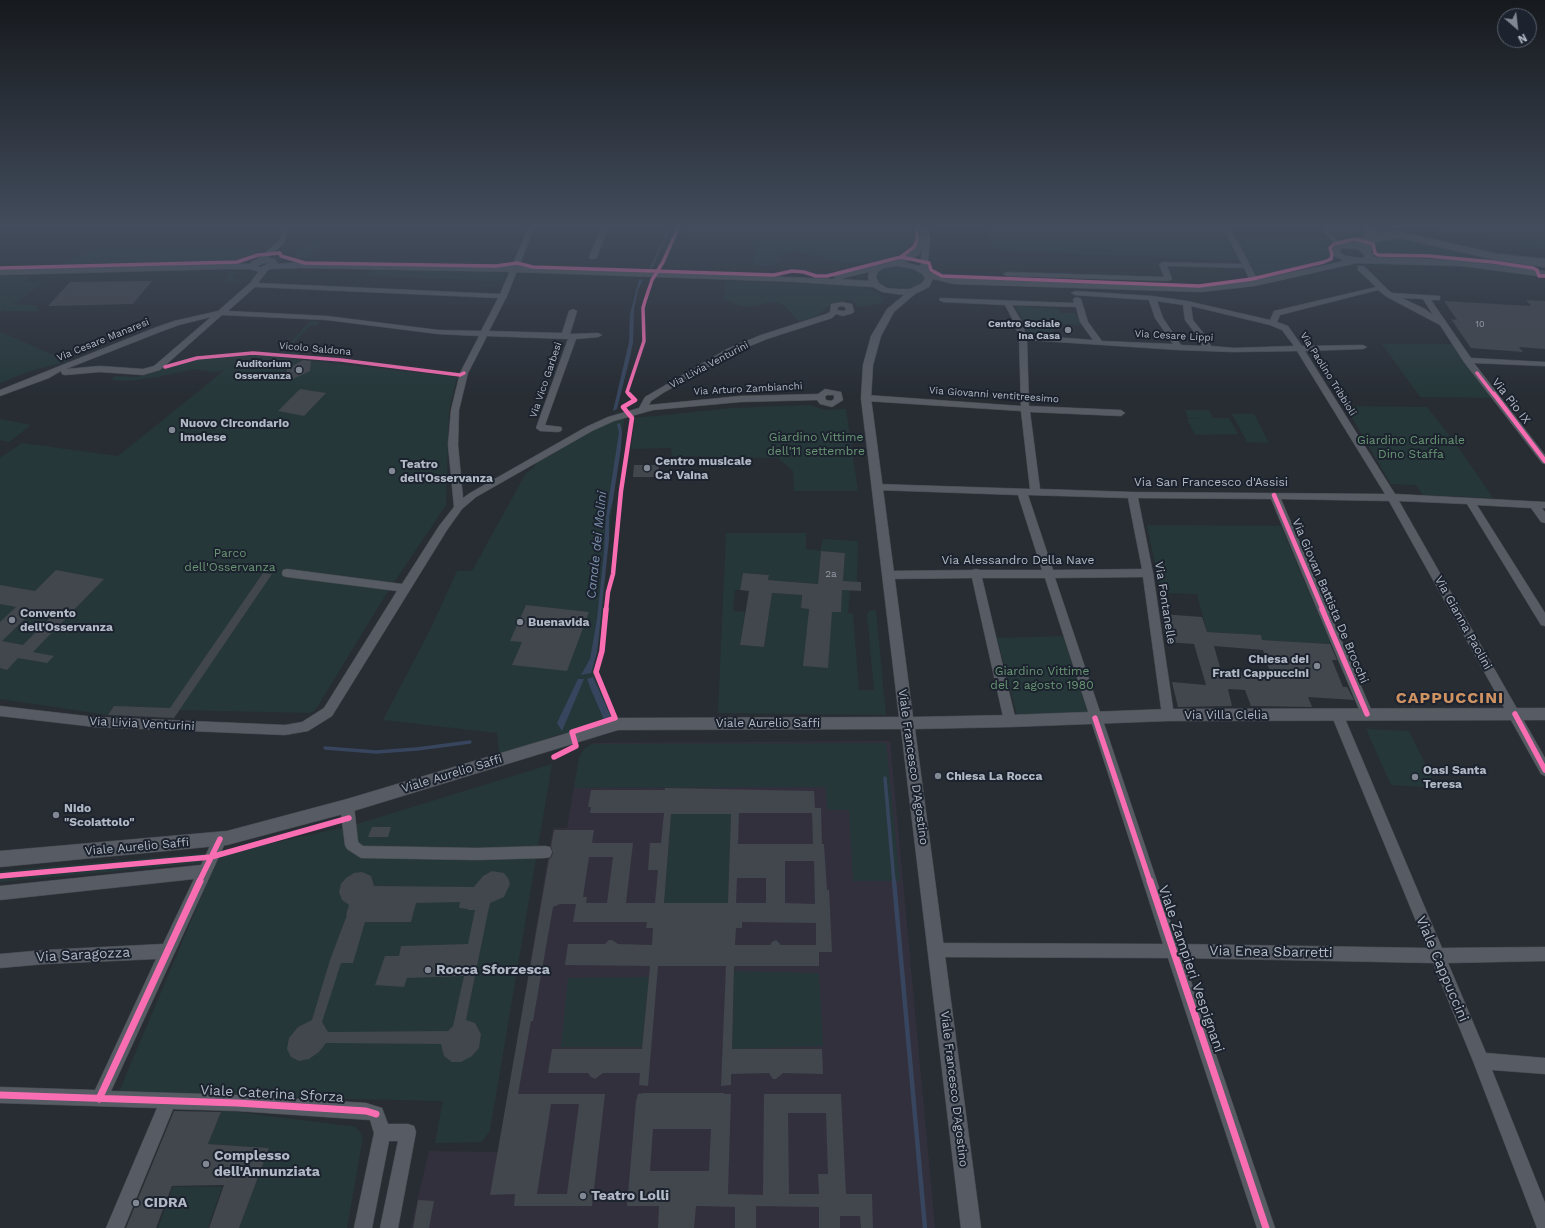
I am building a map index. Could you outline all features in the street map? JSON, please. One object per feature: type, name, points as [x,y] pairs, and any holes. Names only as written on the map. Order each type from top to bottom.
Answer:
[{"type":"street","points":[[459,507],[452,445],[455,410],[464,373],[508,283]]},
{"type":"street","points":[[865,283],[875,284]]},
{"type":"street","points":[[923,288],[927,283]]},
{"type":"street","name":"Viale Francesco D'Agostino","points":[[875,284],[885,290],[912,292],[944,283]]},
{"type":"street","points":[[988,283],[1073,289],[1201,289],[1252,283]]},
{"type":"street","name":"Via Pio IX","points":[[1379,283],[1381,288],[1390,295],[1422,311],[1446,327]]},
{"type":"street","points":[[0,393],[40,377],[76,370],[143,372],[157,368],[254,284],[503,296]]},
{"type":"street","points":[[1073,289],[1084,322],[1100,343]]},
{"type":"street","name":"Via Paolino Tribbioli","points":[[1073,289],[1187,303],[1273,323],[1285,328],[1392,497]]},
{"type":"street","points":[[1273,323],[1277,313],[1375,289]]},
{"type":"street","points":[[885,290],[890,311]]},
{"type":"street","name":"Viale Francesco D'Agostino","points":[[912,292],[890,311],[876,336],[871,350],[866,376],[866,398],[971,1228]]},
{"type":"street","points":[[1390,295],[1437,298]]},
{"type":"street","name":"Via Pio IX","points":[[1425,297],[1467,360],[1545,461]]},
{"type":"street","points":[[1152,298],[1159,318],[1179,348]]},
{"type":"street","points":[[943,300],[1079,305]]},
{"type":"street","points":[[1007,302],[1018,322],[1023,337],[1025,409],[1034,491]]},
{"type":"street","points":[[1187,303],[1189,320],[1202,335],[1208,349]]},
{"type":"street","points":[[573,311],[568,336],[598,335]]},
{"type":"street","name":"Via Livia Venturini","points":[[642,410],[648,399],[660,390],[730,351],[764,337],[829,316],[834,312]]},
{"type":"street","name":"Via Vico Garbesi","points":[[220,313],[327,318],[438,332],[568,336],[572,339],[540,428],[558,429]]},
{"type":"street","name":"Via Cesare Manaresi","points":[[40,377],[157,330],[178,323],[220,313]]},
{"type":"street","name":"Via Cesare Lippi","points":[[1023,337],[1179,348],[1234,350],[1363,347]]},
{"type":"street","points":[[1467,360],[1545,364]]},
{"type":"street","points":[[653,407],[654,396]]},
{"type":"street","name":"Via Arturo Zambianchi","points":[[653,407],[740,399],[820,397]]},
{"type":"street","name":"Via Giovanni ventitreesimo","points":[[866,398],[1025,409],[1121,413]]},
{"type":"street","name":"Via Livia Venturini","points":[[0,711],[95,722],[284,732],[304,727],[328,712],[405,588],[459,507],[473,495],[589,429],[611,419],[653,407]]},
{"type":"street","name":"Via Livia Venturini","points":[[456,486],[463,490],[474,489],[495,483]]},
{"type":"street","name":"Via San Francesco d'Assisi","points":[[878,487],[1132,495],[1392,497],[1545,505]]},
{"type":"street","name":"Viale Zampieri Vespignani","points":[[1022,491],[1095,718],[1266,1228]]},
{"type":"street","name":"Via Fontanelle","points":[[1132,495],[1148,573],[1168,715]]},
{"type":"street","name":"Via Giovan Battista De Brocchi","points":[[1274,495],[1368,714]]},
{"type":"street","name":"Via Gianna Paolini","points":[[1392,497],[1515,714],[1545,770]]},
{"type":"street","points":[[1470,501],[1545,622]]},
{"type":"street","points":[[1534,504],[1545,520]]},
{"type":"street","points":[[287,573],[405,588]]},
{"type":"street","points":[[976,573],[1010,721]]},
{"type":"street","name":"Via Alessandro Della Nave","points":[[888,575],[976,573],[1148,573]]},
{"type":"street","name":"Viale Cappuccini","points":[[1337,714],[1481,1061],[1545,1225]]},
{"type":"street","name":"Via Villa Clelia","points":[[906,723],[1168,715],[1545,714]]},
{"type":"street","name":"Viale Aurelio Saffi","points":[[0,859],[220,839],[347,806],[618,724],[629,722],[906,723]]},
{"type":"street","points":[[347,806],[352,846],[361,852],[476,854],[545,852]]},
{"type":"street","points":[[100,1098],[220,839]]},
{"type":"street","points":[[0,893],[204,871]]},
{"type":"street","name":"Via Enea Sbarretti","points":[[937,950],[1172,950],[1436,955],[1545,954]]},
{"type":"street","name":"Via Saragozza","points":[[0,961],[45,957],[167,951]]},
{"type":"street","points":[[1481,1061],[1545,1066]]},
{"type":"street","points":[[0,1095],[168,1102],[115,1228]]},
{"type":"street","name":"Viale Caterina Sforza","points":[[168,1102],[237,1103],[366,1111],[376,1114],[382,1133],[363,1228]]},
{"type":"street","points":[[382,1133],[408,1132],[389,1228]]},
{"type":"shaded area","points":[[890,741],[935,1228],[411,1228],[429,1151],[498,1152],[553,828],[567,828],[579,757],[585,748],[593,743]]},
{"type":"green space","points":[[0,283],[43,283],[13,304],[34,305],[38,307],[37,309],[39,311],[4,311],[7,308],[0,312]]},
{"type":"green space","points":[[726,283],[787,283],[858,286],[873,290],[880,294],[883,299],[881,303],[858,307],[855,302],[849,300],[832,303],[818,315],[799,322],[785,306],[777,302],[768,302],[751,307],[737,305],[725,300]]},
{"type":"green space","points":[[883,283],[920,283],[910,288],[889,287]]},
{"type":"green space","points":[[1017,306],[1058,309],[1060,313],[1075,313],[1081,325],[1053,323],[1054,336],[1027,334],[1024,321],[1016,308]]},
{"type":"green space","points":[[310,321],[320,322],[316,326],[311,325],[286,351],[300,353],[297,355],[281,353]]},
{"type":"green space","points":[[0,332],[68,361],[30,371],[0,383]]},
{"type":"green space","points":[[1382,344],[1457,344],[1494,398],[1420,397]]},
{"type":"green space","name":"Parco dell'Osservanza","points":[[250,354],[457,377],[449,411],[446,505],[385,596],[316,709],[310,713],[180,710],[174,718],[108,715],[0,699],[0,458],[22,443],[118,456],[225,370],[214,372],[194,369],[157,377],[126,381],[111,380],[115,376],[137,377],[156,372],[168,366],[196,359]]},
{"type":"green space","name":"Giardino Vittime dell'11 settembre","points":[[810,405],[825,410],[846,409],[858,491],[794,491],[793,471],[778,458],[672,456],[671,448],[631,449],[635,418],[733,408]]},
{"type":"green space","name":"Giardino Cardinale Dino Staffa","points":[[1345,406],[1427,407],[1456,444],[1493,498],[1423,495],[1416,485],[1391,484]]},
{"type":"green space","points":[[1185,410],[1209,410],[1213,418],[1229,418],[1238,434],[1195,435],[1187,419],[1202,418],[1188,418]]},
{"type":"green space","points":[[625,414],[616,473],[602,622],[594,667],[615,723],[561,734],[499,755],[497,733],[383,720],[431,628],[457,571],[472,571],[526,473],[534,468],[540,453],[609,419]]},
{"type":"green space","points":[[1232,414],[1254,414],[1269,443],[1247,442]]},
{"type":"green space","points":[[0,419],[31,425],[9,442],[0,440]]},
{"type":"green space","points":[[1147,525],[1281,526],[1331,644],[1262,640],[1260,635],[1207,632],[1197,594],[1161,593]]},
{"type":"green space","points":[[726,533],[806,533],[806,549],[820,551],[823,539],[858,541],[857,582],[843,581],[845,553],[821,551],[818,584],[768,580],[769,575],[743,573],[740,590],[735,590],[733,611],[745,612],[740,645],[764,647],[772,593],[802,595],[801,608],[809,609],[804,666],[832,612],[840,612],[842,590],[850,590],[848,613],[853,614],[859,690],[874,690],[867,615],[869,611],[876,611],[886,715],[718,713]]},
{"type":"green space","name":"Giardino Vittime del 2 agosto 1980","points":[[1063,636],[1088,713],[1017,715],[997,638]]},
{"type":"green space","points":[[1366,729],[1409,731],[1437,788],[1391,785]]},
{"type":"green space","points":[[886,743],[900,881],[853,881],[849,810],[827,810],[826,787],[574,788],[579,757],[585,748],[592,744]]},
{"type":"green space","points":[[552,764],[490,1130],[482,1142],[435,1143],[443,1101],[118,1094],[219,855],[354,825]]},
{"type":"green space","points":[[671,814],[731,814],[728,903],[664,903]]},
{"type":"green space","points":[[206,853],[202,863],[0,882],[0,871]]},
{"type":"green space","points":[[734,971],[819,973],[823,1046],[732,1049]]},
{"type":"green space","points":[[649,977],[642,1047],[561,1047],[568,978]]},
{"type":"green space","points":[[222,1110],[356,1127],[358,1131],[361,1131],[360,1133],[363,1137],[347,1228],[239,1228],[269,1148],[208,1144]]},
{"type":"green space","points":[[173,1187],[222,1187],[208,1228],[158,1228]]},
{"type":"water","points":[[638,283],[641,283],[638,290],[634,309],[633,342],[630,357],[617,409],[613,411],[629,342],[630,315]]},
{"type":"water","points":[[620,423],[622,432],[621,448],[609,516],[609,539],[597,653],[591,673],[581,675],[590,659],[597,619],[606,517],[619,432],[617,424]]},
{"type":"water","points":[[593,677],[611,717],[604,720],[587,679]]},
{"type":"water","points":[[578,679],[584,679],[562,731],[557,723]]},
{"type":"building","points":[[69,283],[150,283],[133,304],[48,306]]},
{"type":"building","points":[[1526,300],[1545,301],[1545,349],[1519,347],[1523,352],[1471,348],[1451,319],[1457,320],[1444,301],[1531,306]]},
{"type":"building","name":"Auditorium Osservanza","points":[[303,360],[311,361],[310,371],[293,379],[286,378],[287,369]]},
{"type":"building","points":[[300,389],[326,393],[304,416],[278,411]]},
{"type":"building","points":[[634,465],[659,465],[658,477],[633,477]]},
{"type":"building","points":[[821,551],[845,553],[843,581],[861,582],[861,591],[842,590],[841,612],[832,612],[828,668],[803,666],[809,609],[801,608],[802,595],[772,593],[764,647],[740,645],[749,591],[740,590],[743,573],[769,575],[768,580],[818,584]]},
{"type":"building","name":"Convento dell'Osservanza","points":[[56,570],[104,579],[33,652],[54,656],[47,663],[18,658],[7,670],[0,668],[0,622],[16,607],[0,604],[0,585],[35,591]],"holes":[[[29,615],[49,619],[23,645],[2,641]]]},
{"type":"building","points":[[263,573],[272,574],[174,718],[108,715],[114,706],[170,708]]},
{"type":"building","points":[[526,605],[589,612],[567,671],[512,665],[522,642],[510,641]]},
{"type":"building","name":"Chiesa dei Frati Cappuccini","points":[[1161,614],[1202,617],[1207,632],[1261,635],[1262,640],[1330,644],[1337,660],[1332,660],[1343,687],[1347,687],[1354,700],[1308,697],[1312,707],[1251,706],[1245,690],[1228,689],[1232,706],[1178,707],[1172,682],[1206,685],[1194,644],[1166,642]],"holes":[[[1214,646],[1263,650],[1271,675],[1221,671]]]},
{"type":"building","points":[[665,788],[814,791],[815,808],[821,808],[822,844],[824,844],[827,890],[829,890],[832,952],[819,952],[819,966],[734,966],[732,1049],[822,1049],[823,1074],[783,1073],[776,1079],[773,1079],[769,1073],[731,1074],[731,1085],[721,1086],[726,966],[658,966],[648,1086],[639,1085],[640,1073],[603,1073],[595,1079],[588,1073],[548,1073],[552,1049],[642,1049],[650,966],[565,965],[568,944],[605,944],[609,940],[612,940],[618,944],[652,945],[653,928],[646,928],[647,922],[573,922],[576,904],[560,904],[553,907],[533,1021],[531,1021],[518,1094],[605,1094],[592,1206],[514,1206],[515,1194],[490,1195],[549,859],[553,853],[551,846],[554,830],[594,830],[592,843],[633,843],[626,903],[655,903],[658,870],[648,870],[650,843],[661,843],[664,813],[590,813],[591,807],[588,807],[591,790],[665,790]],"holes":[[[739,813],[812,813],[813,844],[738,844]],[[671,814],[731,814],[728,903],[664,903]],[[589,857],[613,857],[607,903],[586,903],[587,897],[583,897]],[[785,861],[814,861],[815,904],[785,903]],[[737,878],[766,878],[766,903],[736,903]],[[742,922],[816,923],[816,945],[781,945],[776,940],[770,945],[735,945],[736,928],[742,928]],[[551,1104],[579,1104],[567,1194],[537,1194]]]},
{"type":"building","points":[[372,827],[391,827],[388,837],[368,837]]},
{"type":"building","name":"Rocca Sforzesca","points":[[492,871],[504,873],[510,884],[504,897],[490,903],[488,912],[466,1020],[475,1023],[481,1034],[479,1048],[472,1056],[461,1062],[452,1062],[444,1056],[441,1044],[326,1043],[319,1052],[309,1059],[299,1061],[291,1057],[287,1049],[289,1038],[298,1027],[312,1020],[330,960],[347,915],[349,905],[342,900],[339,892],[341,884],[346,878],[354,873],[362,872],[371,876],[374,886],[474,887],[483,876]],"holes":[[[460,902],[459,908],[475,910],[468,944],[401,946],[399,956],[385,956],[375,985],[404,987],[407,978],[464,976],[453,1026],[448,1031],[328,1032],[322,1022],[341,963],[353,963],[365,922],[411,922],[416,903]]]},
{"type":"building","points":[[638,1094],[731,1094],[728,1194],[763,1195],[764,1094],[841,1094],[846,1194],[872,1194],[873,1228],[861,1228],[860,1216],[840,1216],[840,1228],[819,1228],[819,1207],[756,1206],[756,1228],[735,1228],[735,1207],[696,1206],[694,1228],[658,1228],[659,1206],[627,1206],[636,1101]],"holes":[[[788,1113],[826,1113],[828,1174],[818,1174],[819,1194],[789,1194]],[[653,1129],[711,1129],[709,1171],[650,1171]]]},
{"type":"building","name":"Complesso dell'Annunziata","points":[[174,1111],[221,1112],[208,1144],[269,1148],[239,1228],[209,1228],[224,1185],[172,1186],[156,1228],[126,1228]]},
{"type":"building","points":[[418,1200],[434,1201],[429,1228],[413,1228]]},
{"type":"waterway","name":"Canale dei Molini","points":[[325,748],[376,752],[417,749],[470,742]]},
{"type":"waterway","points":[[885,778],[894,882]]},
{"type":"waterway","points":[[894,881],[925,1228]]},
{"type":"cycle path","points":[[554,757],[576,746],[572,732],[615,718],[596,672],[602,651],[608,592],[613,574],[621,491],[632,418],[623,407],[635,400],[627,392],[644,341],[643,308],[651,283]]},
{"type":"cycle path","points":[[1130,283],[1199,286],[1219,283]]},
{"type":"cycle path","name":"Vicolo Saldona","points":[[165,367],[197,358],[253,353],[341,360],[460,375],[464,373]]},
{"type":"cycle path","points":[[1477,373],[1545,461]]},
{"type":"cycle path","points":[[1274,495],[1367,714]]},
{"type":"cycle path","points":[[1515,714],[1545,770]]},
{"type":"cycle path","points":[[1095,718],[1266,1228]]},
{"type":"cycle path","points":[[0,876],[211,857],[349,818]]},
{"type":"cycle path","points":[[99,1099],[220,839]]},
{"type":"cycle path","points":[[0,1095],[237,1103],[366,1111],[376,1114]]},
{"type":"place","name":"Centro Sociale Ina Casa","points":[[1068,330]]},
{"type":"place","name":"Auditorium Osservanza","points":[[299,370]]},
{"type":"place","name":"Nuovo Circondario Imolese","points":[[172,430]]},
{"type":"place","name":"Centro musicale Ca' Vaina","points":[[647,468]]},
{"type":"place","name":"Teatro dell'Osservanza","points":[[392,471]]},
{"type":"place","name":"Convento dell'Osservanza","points":[[12,620]]},
{"type":"place","name":"Buenavida","points":[[520,622]]},
{"type":"place","name":"Chiesa dei Frati Cappuccini","points":[[1317,666]]},
{"type":"place","name":"Chiesa La Rocca","points":[[938,776]]},
{"type":"place","name":"Oasi Santa Teresa","points":[[1415,777]]},
{"type":"place","name":"Nido \"Scoiattolo\"","points":[[56,815]]},
{"type":"place","name":"Rocca Sforzesca","points":[[428,970]]},
{"type":"place","name":"Complesso dell'Annunziata","points":[[206,1164]]},
{"type":"place","name":"Teatro Lolli","points":[[583,1196]]},
{"type":"place","name":"CIDRA","points":[[136,1203]]},
{"type":"district","name":"CAPPUCCINI","points":[[1450,698]]}]
